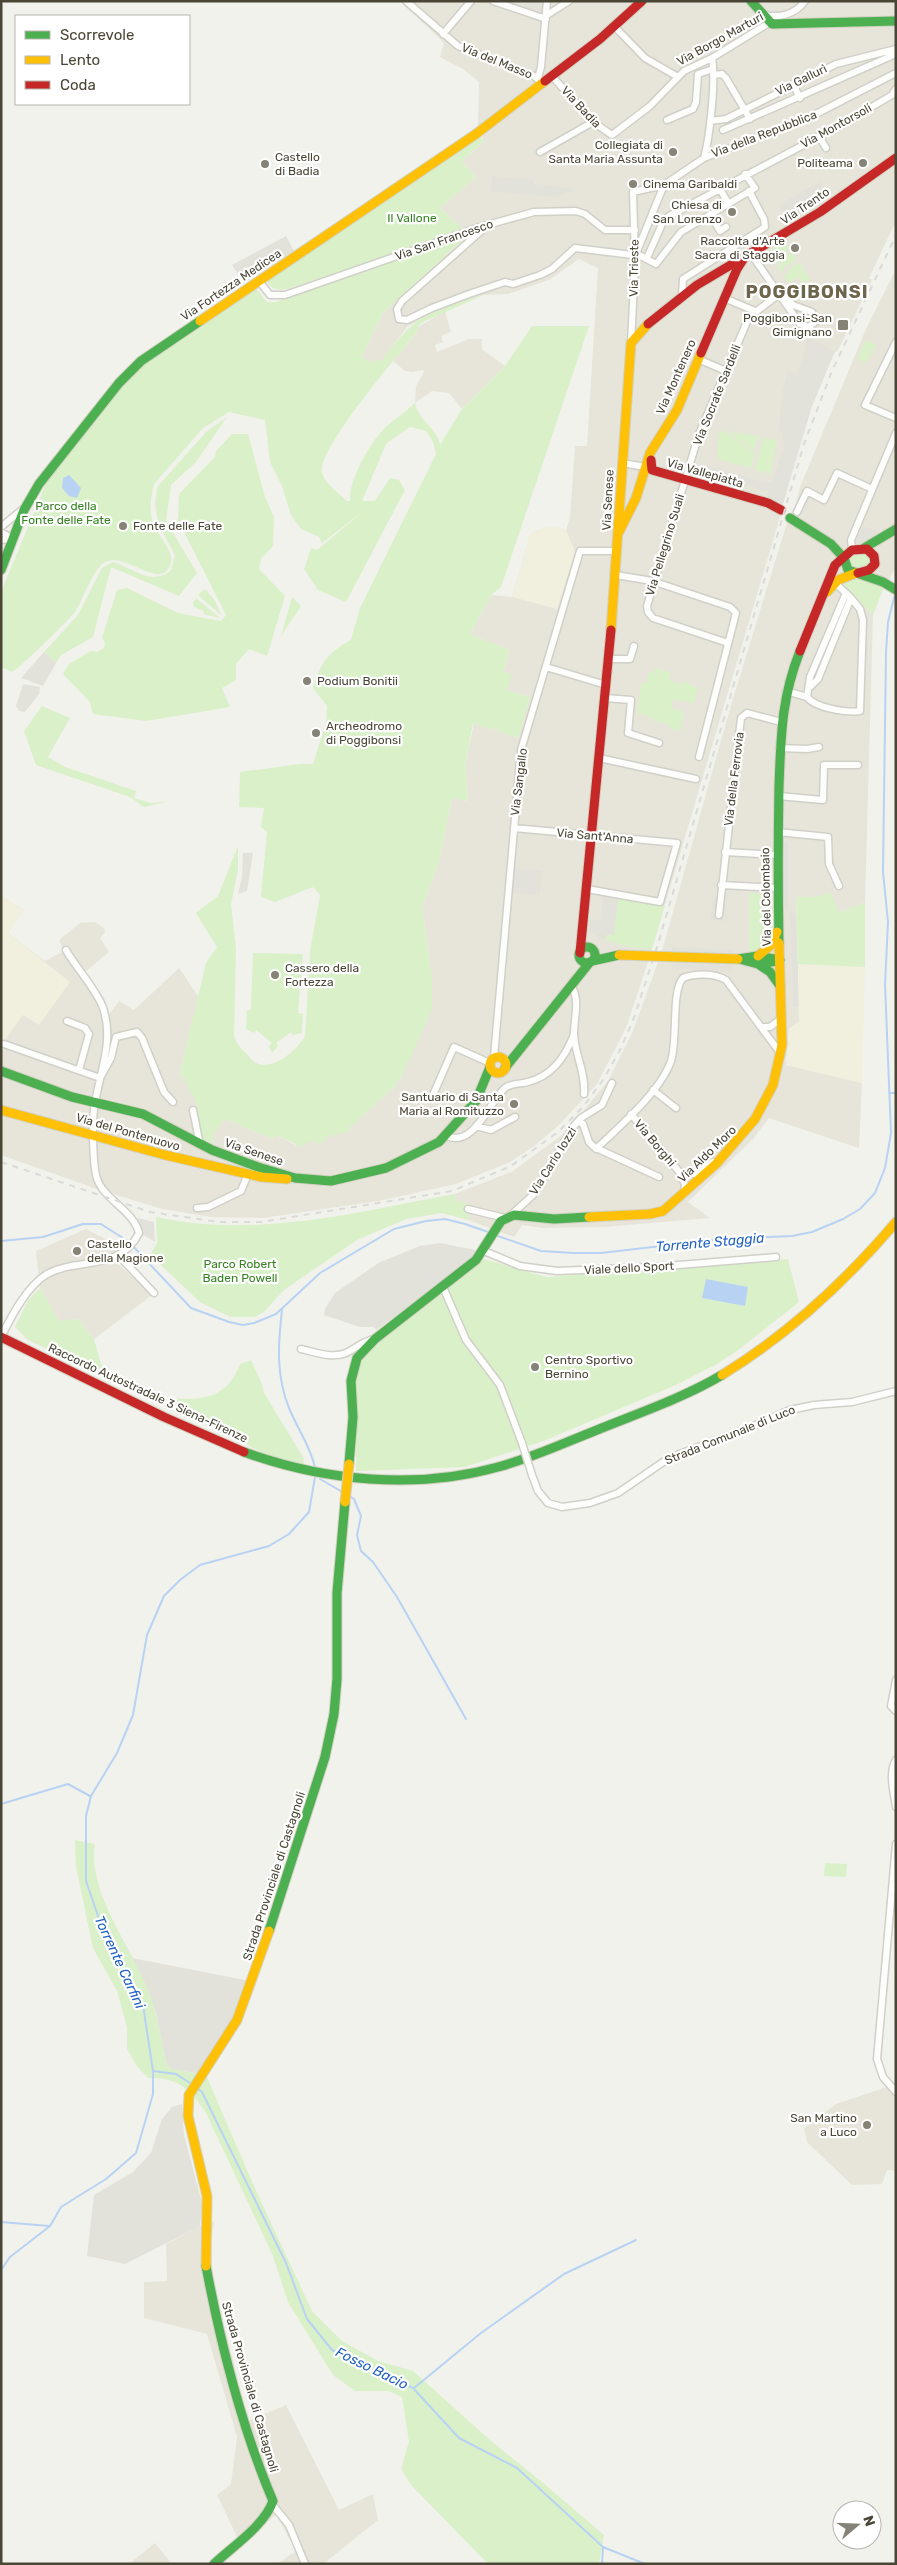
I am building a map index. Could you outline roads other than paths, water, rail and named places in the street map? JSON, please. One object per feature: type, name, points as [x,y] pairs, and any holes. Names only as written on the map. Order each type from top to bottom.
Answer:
[{"type":"main road","name":"Via Fortezza Medicea","points":[[1,570],[26,507],[42,480],[133,368],[151,353],[469,138],[540,80],[552,76],[615,27],[642,1]]},
{"type":"main road","points":[[751,1],[769,23]]},
{"type":"main road","name":"Via Borgo Marturi","points":[[769,23],[896,21]]},
{"type":"main road","name":"Via Trento","points":[[631,343],[649,323],[706,277],[751,254],[813,216],[896,158]]},
{"type":"main road","name":"Via Montenero","points":[[619,533],[636,498],[652,449],[674,416],[734,274],[751,254]]},
{"type":"main road","points":[[728,265],[734,269],[734,274]]},
{"type":"main road","name":"Via Senese","points":[[572,987],[580,955],[600,758],[618,551],[631,343]]},
{"type":"main road","name":"Via Vallepiatta","points":[[674,416],[670,427],[655,451],[650,467],[684,480],[768,503],[781,510]]},
{"type":"main road","points":[[620,498],[626,506],[636,498]]},
{"type":"main road","points":[[794,515],[831,544],[844,558],[846,568],[883,582],[896,590]]},
{"type":"main road","points":[[831,544],[852,550],[864,548],[896,529]]},
{"type":"main road","points":[[864,548],[874,556],[874,566],[883,582]]},
{"type":"main road","points":[[832,580],[837,562],[852,550]]},
{"type":"main road","points":[[832,580],[874,566]]},
{"type":"main road","name":"Via del Colombaio","points":[[780,960],[777,832],[780,722],[786,691],[832,580]]},
{"type":"main road","name":"Via Senese","points":[[583,923],[585,938],[592,950]]},
{"type":"main road","points":[[758,960],[770,946],[779,927]]},
{"type":"main road","points":[[619,955],[591,962],[583,962],[580,955],[584,948],[619,955],[780,960]]},
{"type":"main road","points":[[591,962],[595,956],[592,950]]},
{"type":"main road","points":[[758,960],[770,972],[781,988]]},
{"type":"main road","name":"Via Aldo Moro","points":[[508,1217],[554,1219],[654,1214],[666,1209],[723,1158],[748,1132],[763,1109],[775,1080],[781,1054],[780,960]]},
{"type":"main road","name":"Via Senese","points":[[1,1071],[64,1095],[150,1117],[200,1144],[260,1168],[295,1178],[331,1181],[362,1175],[407,1160],[432,1147],[447,1136],[473,1106],[492,1065],[504,1064],[521,1051],[591,962]]},
{"type":"main road","points":[[492,1065],[504,1064]]},
{"type":"main road","name":"Via del Pontenuovo","points":[[1,1110],[179,1159],[248,1174],[258,1178],[295,1178]]},
{"type":"main road","points":[[258,1178],[262,1174],[260,1168]]},
{"type":"main road","name":"Strada Provinciale di Castagnoli","points":[[272,2504],[272,2497],[256,2463],[218,2330],[206,2264],[207,2196],[191,2129],[188,2105],[191,2089],[232,2028],[245,2000],[282,1895],[325,1757],[334,1714],[337,1679],[337,1593],[353,1417],[352,1370],[359,1356],[375,1339],[469,1267],[485,1249],[497,1226],[508,1217]]},
{"type":"main road","name":"Raccordo Autostradale 3 Siena-Firenze","points":[[338,1479],[408,1480],[461,1475],[497,1467],[536,1454],[690,1392],[778,1338],[811,1312],[858,1268],[896,1222]]},
{"type":"main road","name":"Raccordo Autostradale 3 Siena-Firenze","points":[[1,1344],[202,1442],[256,1465],[338,1479],[408,1486],[461,1482],[539,1461],[692,1398],[780,1344],[816,1316],[862,1273],[896,1232]]},
{"type":"main road","name":"Raccordo Autostradale 3 Siena-Firenze","points":[[1,1337],[203,1435],[296,1472]]},
{"type":"main road","points":[[214,2564],[258,2523],[272,2504]]},
{"type":"street","name":"Via del Masso","points":[[406,1],[443,34],[466,50],[540,80]]},
{"type":"street","points":[[443,34],[472,1]]},
{"type":"street","points":[[493,1],[547,17]]},
{"type":"street","points":[[540,80],[547,1]]},
{"type":"street","points":[[547,17],[569,1]]},
{"type":"street","points":[[761,13],[773,17],[784,15],[798,9],[805,1]]},
{"type":"street","name":"Via Borgo Marturi","points":[[612,135],[650,106],[685,70],[712,58],[769,23]]},
{"type":"street","points":[[615,27],[645,58],[678,77]]},
{"type":"street","name":"Via Gallurì","points":[[710,121],[724,119],[836,64],[896,49]]},
{"type":"street","points":[[724,130],[896,54]]},
{"type":"street","points":[[704,158],[710,121],[712,58]]},
{"type":"street","points":[[666,120],[693,109],[696,100],[698,74],[713,72],[723,75],[745,108],[750,120]]},
{"type":"street","name":"Via della Repubblica","points":[[633,192],[664,185],[704,158],[810,117],[896,73]]},
{"type":"street","name":"Via Badia","points":[[552,76],[593,122],[612,135]]},
{"type":"street","points":[[793,84],[800,98]]},
{"type":"street","name":"Via Montorsoli","points":[[647,258],[666,218],[820,136],[892,95],[896,89]]},
{"type":"street","points":[[540,152],[593,122]]},
{"type":"street","points":[[820,136],[826,148]]},
{"type":"street","points":[[682,296],[683,279],[764,228],[766,222],[746,174]]},
{"type":"street","points":[[636,254],[664,185]]},
{"type":"street","points":[[720,189],[728,203]]},
{"type":"street","points":[[489,224],[402,301],[397,308],[398,318],[407,320],[469,294],[505,282],[513,284],[548,271],[575,248],[636,254],[656,264],[679,234],[752,190]]},
{"type":"street","name":"Via Trieste","points":[[631,343],[636,254],[633,192]]},
{"type":"street","name":"Via San Francesco","points":[[259,281],[268,293],[275,296],[288,295],[489,224],[534,212],[568,210],[585,214],[603,230],[635,230]]},
{"type":"street","points":[[710,214],[720,231],[726,227]]},
{"type":"street","points":[[751,237],[751,254],[778,294],[799,322],[807,327],[815,322],[812,312],[804,311],[792,304],[783,293],[778,294]]},
{"type":"street","name":"Via Socrate Sardelli","points":[[684,480],[700,431],[747,321],[755,311],[778,294]]},
{"type":"street","points":[[724,298],[755,311]]},
{"type":"street","points":[[799,322],[800,314],[804,311]]},
{"type":"street","points":[[896,342],[864,405],[896,418]]},
{"type":"street","points":[[698,359],[726,371]]},
{"type":"street","points":[[852,550],[851,540],[896,433]]},
{"type":"street","points":[[623,463],[645,467]]},
{"type":"street","points":[[794,515],[807,492],[824,500],[837,472],[872,489]]},
{"type":"street","name":"Via Pellegrino Suali","points":[[684,480],[647,609],[653,618],[728,643]]},
{"type":"street","points":[[1,527],[26,507]]},
{"type":"street","points":[[1,532],[13,539]]},
{"type":"street","points":[[1,540],[13,539]]},
{"type":"street","points":[[1,548],[6,558]]},
{"type":"street","name":"Via Sangallo","points":[[492,1065],[521,750],[580,551],[618,551]]},
{"type":"street","points":[[616,575],[654,581],[734,609],[736,618],[699,757]]},
{"type":"street","points":[[786,691],[807,696],[813,702],[844,712],[860,711],[862,616],[849,596],[832,580]]},
{"type":"street","points":[[807,696],[810,687],[810,677],[849,596]]},
{"type":"street","points":[[609,659],[630,659],[634,646]]},
{"type":"street","points":[[546,667],[606,686]]},
{"type":"street","points":[[605,698],[631,700],[628,733],[659,743]]},
{"type":"street","name":"Via della Ferrovia","points":[[719,915],[741,718],[747,713],[780,722]]},
{"type":"street","points":[[779,748],[807,749],[818,747]]},
{"type":"street","points":[[600,758],[696,779]]},
{"type":"street","points":[[778,796],[823,800],[824,765],[858,765]]},
{"type":"street","name":"Via Sant'Anna","points":[[514,828],[677,843],[660,902],[587,889]]},
{"type":"street","name":"Via del Colombaio","points":[[777,832],[828,837],[829,864],[839,886]]},
{"type":"street","points":[[725,852],[777,855]]},
{"type":"street","points":[[721,885],[778,888]]},
{"type":"street","points":[[1,1337],[18,1305],[44,1276],[121,1255],[138,1235],[133,1222],[98,1180],[94,1135],[95,1102],[107,1043],[104,1010],[66,950]]},
{"type":"street","points":[[596,1149],[653,1090],[667,1070],[673,1056],[676,1036],[677,992],[683,978],[705,976],[724,978],[732,986],[781,1054]]},
{"type":"street","points":[[572,987],[576,1004],[574,1034],[583,1074],[584,1094]]},
{"type":"street","points":[[761,1027],[770,1027],[782,1018]]},
{"type":"street","points":[[67,1021],[85,1028],[89,1034],[79,1070]]},
{"type":"street","points":[[100,1078],[110,1060],[116,1037],[137,1032],[142,1037],[165,1095],[173,1102]]},
{"type":"street","points":[[447,1136],[460,1138],[476,1126],[508,1086],[537,1080],[554,1069],[568,1049],[574,1034]]},
{"type":"street","points":[[4,1044],[100,1078]]},
{"type":"street","points":[[432,1095],[454,1047],[492,1065]]},
{"type":"street","name":"Via Carlo Iozzi","points":[[508,1217],[534,1194],[572,1130],[582,1118],[602,1105],[612,1083]]},
{"type":"street","points":[[653,1090],[676,1108]]},
{"type":"street","points":[[193,1110],[200,1144]]},
{"type":"street","name":"Via Borghi","points":[[631,1114],[679,1172],[685,1185],[684,1194]]},
{"type":"street","points":[[476,1126],[491,1130],[515,1117]]},
{"type":"street","points":[[579,1122],[582,1124],[589,1142],[596,1149],[659,1178]]},
{"type":"street","name":"Via Borghi","points":[[679,1172],[695,1174],[723,1158]]},
{"type":"street","points":[[197,1208],[208,1207],[238,1193],[244,1187],[248,1174]]},
{"type":"street","points":[[468,1209],[508,1217]]},
{"type":"street","name":"Viale dello Sport","points":[[485,1249],[520,1266],[554,1271],[654,1267],[776,1257]]},
{"type":"street","points":[[121,1255],[154,1293]]},
{"type":"street","name":"Strada Comunale di Luco","points":[[443,1287],[466,1340],[500,1385],[538,1491],[548,1503],[562,1507],[590,1503],[618,1493],[669,1458],[744,1430],[790,1410],[814,1405],[852,1402],[896,1390]]},
{"type":"street","points":[[301,1349],[338,1355],[350,1351],[363,1341],[375,1339]]},
{"type":"street","points":[[896,1680],[890,1706],[896,1711]]},
{"type":"street","points":[[896,1760],[893,1764],[892,1783],[896,1807]]},
{"type":"street","points":[[896,1844],[877,2060],[883,2077],[896,2092]]},
{"type":"street","points":[[272,2504],[286,2520],[305,2564]]},
{"type":"water","points":[[69,475],[81,488],[77,498],[69,496],[62,488],[63,478]]},
{"type":"water","points":[[706,1279],[748,1287],[745,1306],[702,1298]]},
{"type":"waterway","name":"Torrente Staggia","points":[[495,1235],[541,1251],[573,1253],[601,1253],[722,1239],[792,1236],[812,1232],[843,1219],[860,1209],[875,1193],[885,1168],[891,1133],[885,985],[888,922],[883,872],[886,652],[888,622],[895,594]]},
{"type":"waterway","name":"Torrente Staggia","points":[[889,1093],[896,1093]]},
{"type":"waterway","name":"Torrente Staggia","points":[[1,1241],[43,1237],[83,1224],[101,1224],[129,1242],[191,1308],[243,1325],[254,1323],[276,1314],[320,1273],[394,1229],[426,1221],[445,1219],[491,1233]]},
{"type":"waterway","name":"Torrente Carfini","points":[[282,1310],[279,1348],[282,1384],[289,1408],[307,1445],[315,1468]]},
{"type":"waterway","name":"Torrente Carfini","points":[[1,2270],[10,2257],[50,2226],[61,2207],[106,2179],[136,2153],[153,2094],[153,2071],[143,2005],[106,1939],[86,1881],[86,1816],[91,1796],[117,1753],[133,1715],[147,1635],[164,1596],[180,1580],[200,1565],[269,1546],[289,1534],[309,1512],[315,1477]]},
{"type":"waterway","points":[[320,1479],[344,1493]]},
{"type":"waterway","points":[[348,1495],[354,1499],[361,1516],[357,1535],[361,1551],[373,1562],[397,1597],[466,1719]]},
{"type":"waterway","points":[[1,1804],[68,1784],[90,1796]]},
{"type":"waterway","name":"Fosso Bacio","points":[[153,2071],[176,2074],[190,2083]]},
{"type":"waterway","name":"Fosso Bacio","points":[[197,2088],[202,2092],[286,2263],[307,2319],[332,2350],[413,2388],[459,2438],[517,2468],[603,2547],[645,2564]]},
{"type":"waterway","points":[[1,2222],[49,2226]]},
{"type":"waterway","points":[[414,2388],[481,2333],[564,2274],[636,2240]]},
{"type":"waterway","points":[[602,2564],[603,2547]]},
{"type":"railway","points":[[1,1162],[150,1212],[219,1222],[261,1222],[452,1191],[511,1166],[558,1132],[583,1107],[603,1080],[619,1052],[634,1018],[658,944],[804,444],[832,371],[896,235]]},
{"type":"place","name":"Collegiata di Santa Maria Assunta","points":[[673,152]]},
{"type":"place","name":"Politeama","points":[[863,163]]},
{"type":"place","name":"Castello di Badia","points":[[265,164]]},
{"type":"place","name":"Cinema Garibaldi","points":[[633,184]]},
{"type":"place","name":"Chiesa di San Lorenzo","points":[[732,212]]},
{"type":"place","name":"Raccolta d'Arte Sacra di Staggia","points":[[795,248]]},
{"type":"place","name":"Poggibonsi-San Gimignano","points":[[843,325]]},
{"type":"place","name":"Fonte delle Fate","points":[[123,526]]},
{"type":"place","name":"Podium Bonitii","points":[[307,681]]},
{"type":"place","name":"Archeodromo di Poggibonsi","points":[[316,733]]},
{"type":"place","name":"Cassero della Fortezza","points":[[275,975]]},
{"type":"place","name":"Santuario di Santa Maria al Romituzzo","points":[[514,1104]]},
{"type":"place","name":"Castello della Magione","points":[[77,1251]]},
{"type":"place","name":"Centro Sportivo Bernino","points":[[535,1367]]},
{"type":"place","name":"San Martino a Luco","points":[[867,2125]]},
{"type":"district","name":"POGGIBONSI","points":[[807,292]]},
{"type":"park label","name":"Il Vallone","points":[[412,218]]},
{"type":"park label","name":"Parco della Fonte delle Fate","points":[[66,513]]},
{"type":"park label","name":"Parco Robert Baden Powell","points":[[240,1271]]}]
